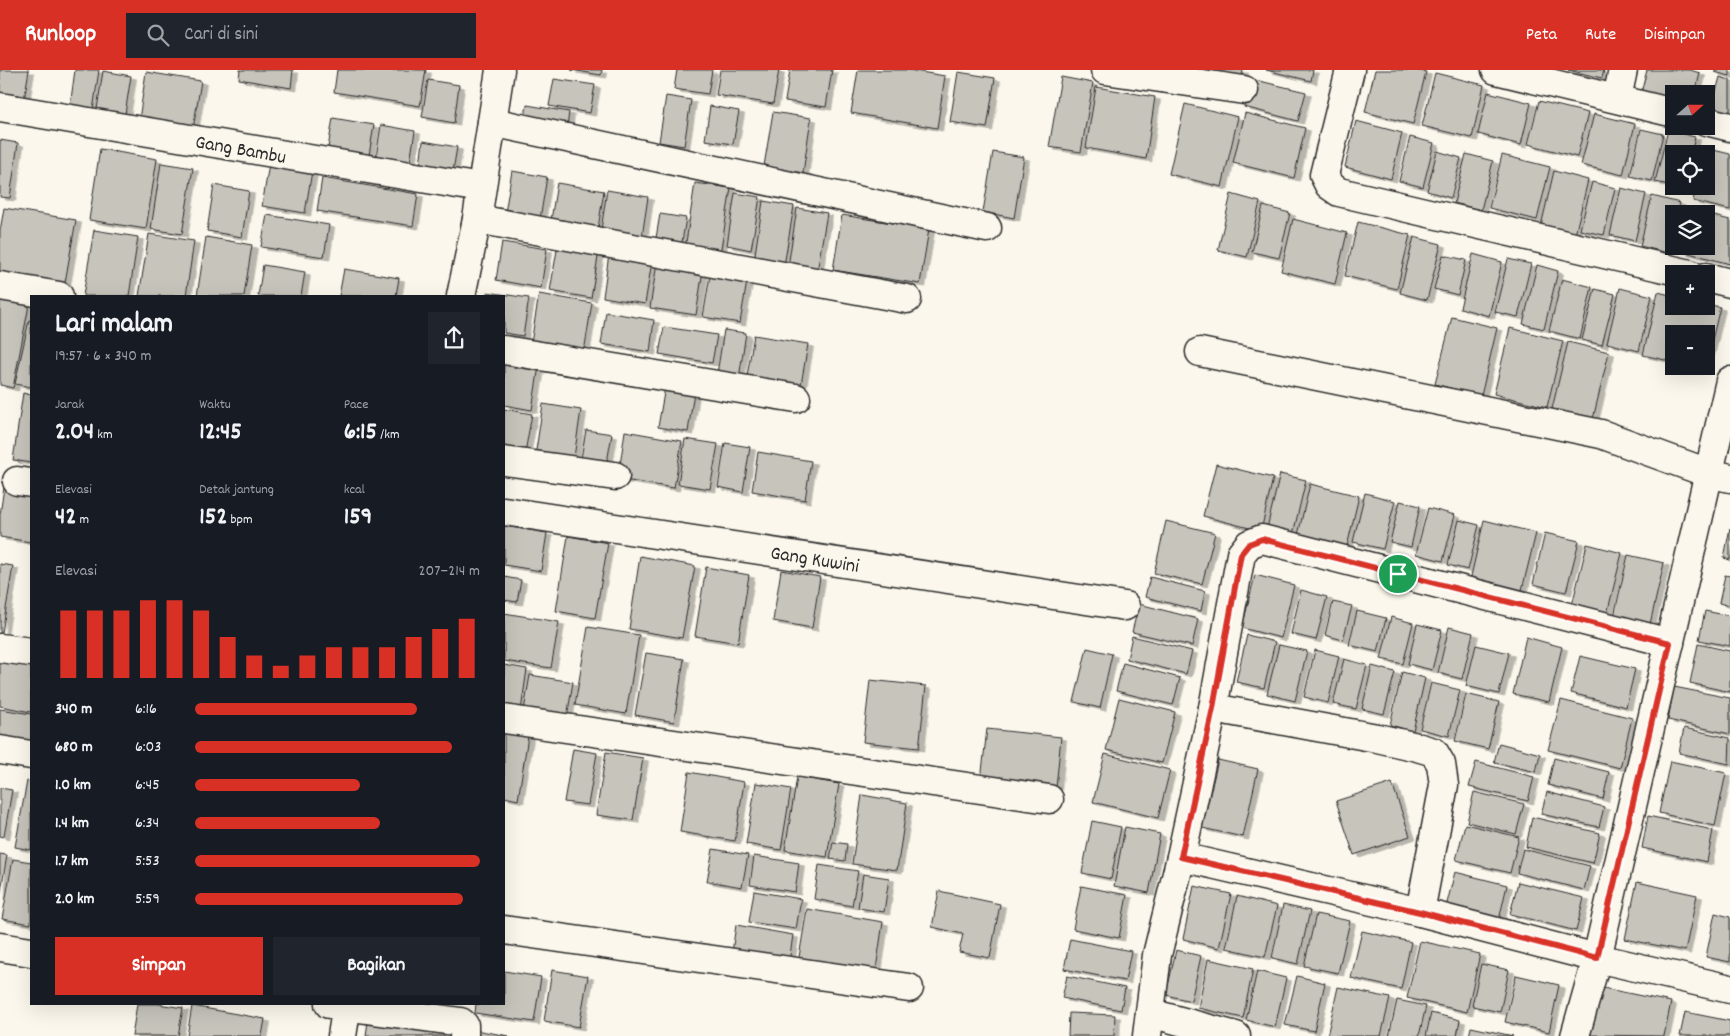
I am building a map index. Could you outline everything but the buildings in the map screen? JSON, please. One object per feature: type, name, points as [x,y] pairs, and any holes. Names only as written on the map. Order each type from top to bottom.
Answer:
[{"type":"street","points":[[461,295],[476,219],[500,70]]},
{"type":"street","points":[[1105,70],[1244,90]]},
{"type":"street","points":[[1350,70],[1324,175],[1329,185],[1339,192],[1665,268]]},
{"type":"street","points":[[1496,70],[1665,110]]},
{"type":"street","points":[[1616,98],[1623,70]]},
{"type":"street","name":"Gang Bambu","points":[[0,107],[481,188]]},
{"type":"street","points":[[492,122],[987,228]]},
{"type":"street","points":[[1715,123],[1730,127]]},
{"type":"street","points":[[476,219],[908,299]]},
{"type":"street","points":[[1715,279],[1730,283]]},
{"type":"street","points":[[0,286],[53,295]]},
{"type":"street","points":[[505,350],[796,398]]},
{"type":"street","points":[[1200,352],[1601,434],[1719,475]]},
{"type":"street","points":[[1575,1036],[1597,958],[1670,643],[1719,475],[1730,381]]},
{"type":"street","points":[[505,461],[615,476]]},
{"type":"street","name":"Gang Kuwini","points":[[505,511],[1125,606]]},
{"type":"street","points":[[1236,1036],[1148,1024],[1157,955],[1181,857],[1213,708],[1241,554],[1249,544],[1262,539],[1670,643]]},
{"type":"street","points":[[0,648],[30,652]]},
{"type":"street","points":[[1213,708],[1377,738],[1417,746],[1434,752],[1441,764],[1444,785],[1420,912]]},
{"type":"street","points":[[505,719],[1049,798]]},
{"type":"street","points":[[0,750],[30,755]]},
{"type":"street","points":[[1181,857],[1420,912],[1597,958],[1730,989]]},
{"type":"street","points":[[505,930],[909,988]]},
{"type":"street","points":[[0,947],[30,952]]},
{"type":"street","points":[[342,1036],[341,1005],[461,1022],[464,1025],[464,1036]]},
{"type":"route","points":[[1262,539],[1398,574],[1670,643],[1597,958],[1420,912],[1181,857],[1213,708],[1241,554],[1249,544],[1262,539]]}]
